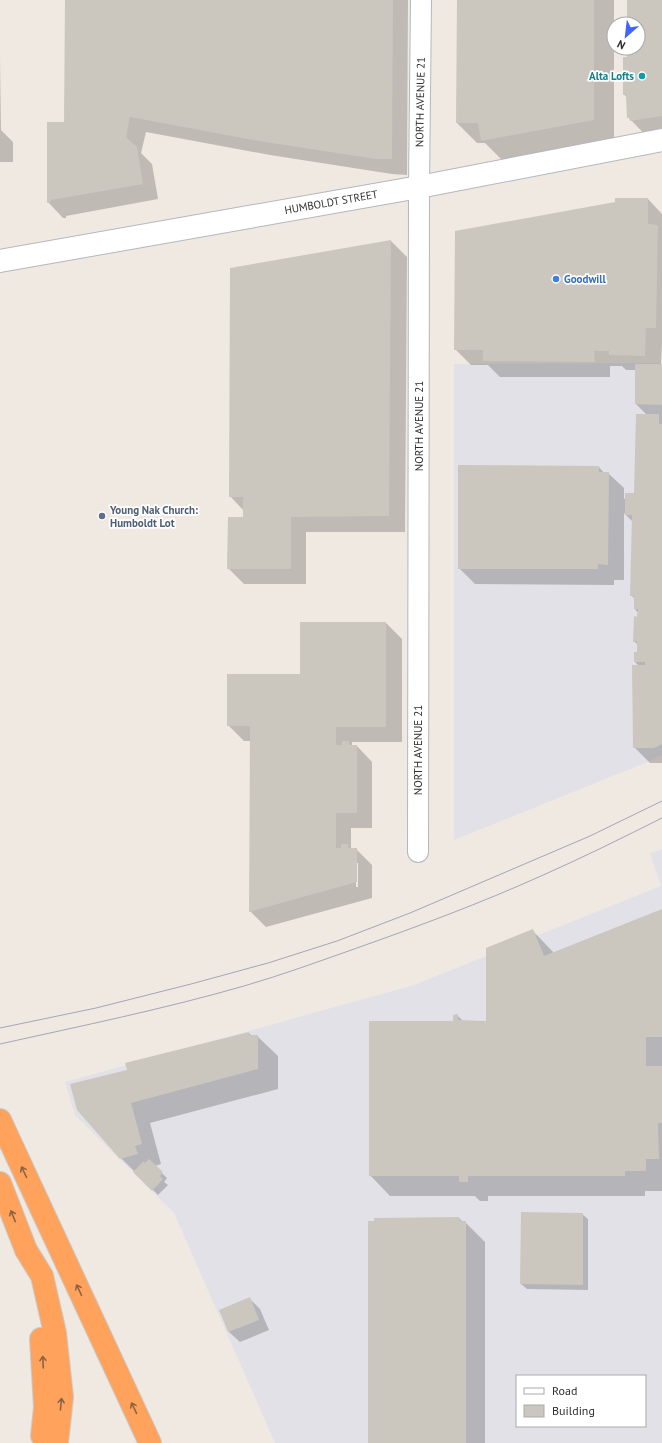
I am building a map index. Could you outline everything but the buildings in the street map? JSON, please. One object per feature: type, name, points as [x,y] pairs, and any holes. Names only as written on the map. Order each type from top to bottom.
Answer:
[{"type":"highway","points":[[0,1120],[150,1443]]},
{"type":"highway","points":[[0,1183],[26,1250],[42,1276],[56,1333],[62,1397],[57,1443]]},
{"type":"highway","points":[[26,1250],[28,1280],[42,1342],[45,1407],[41,1443]]},
{"type":"street","name":"NORTH AVENUE 21","points":[[418,852],[419,187],[421,0]]},
{"type":"street","name":"HUMBOLDT STREET","points":[[0,261],[419,187],[662,140]]},
{"type":"shaded area","points":[[662,363],[662,755],[454,840],[454,364]]},
{"type":"shaded area","points":[[662,849],[662,1443],[275,1443],[174,1213],[75,1115],[65,1082],[414,985],[661,886],[650,853]]},
{"type":"tram line","points":[[0,1028],[96,1008],[191,984],[268,963],[337,941],[410,913],[590,836],[662,801]]},
{"type":"tram line","points":[[0,1044],[184,1002],[244,986],[301,968],[496,896],[572,862],[662,818]]},
{"type":"place","name":"Alta Lofts","points":[[642,76]]},
{"type":"place","name":"Goodwill","points":[[556,279]]},
{"type":"place","name":"Young Nak Church: Humboldt Lot","points":[[102,516]]}]
